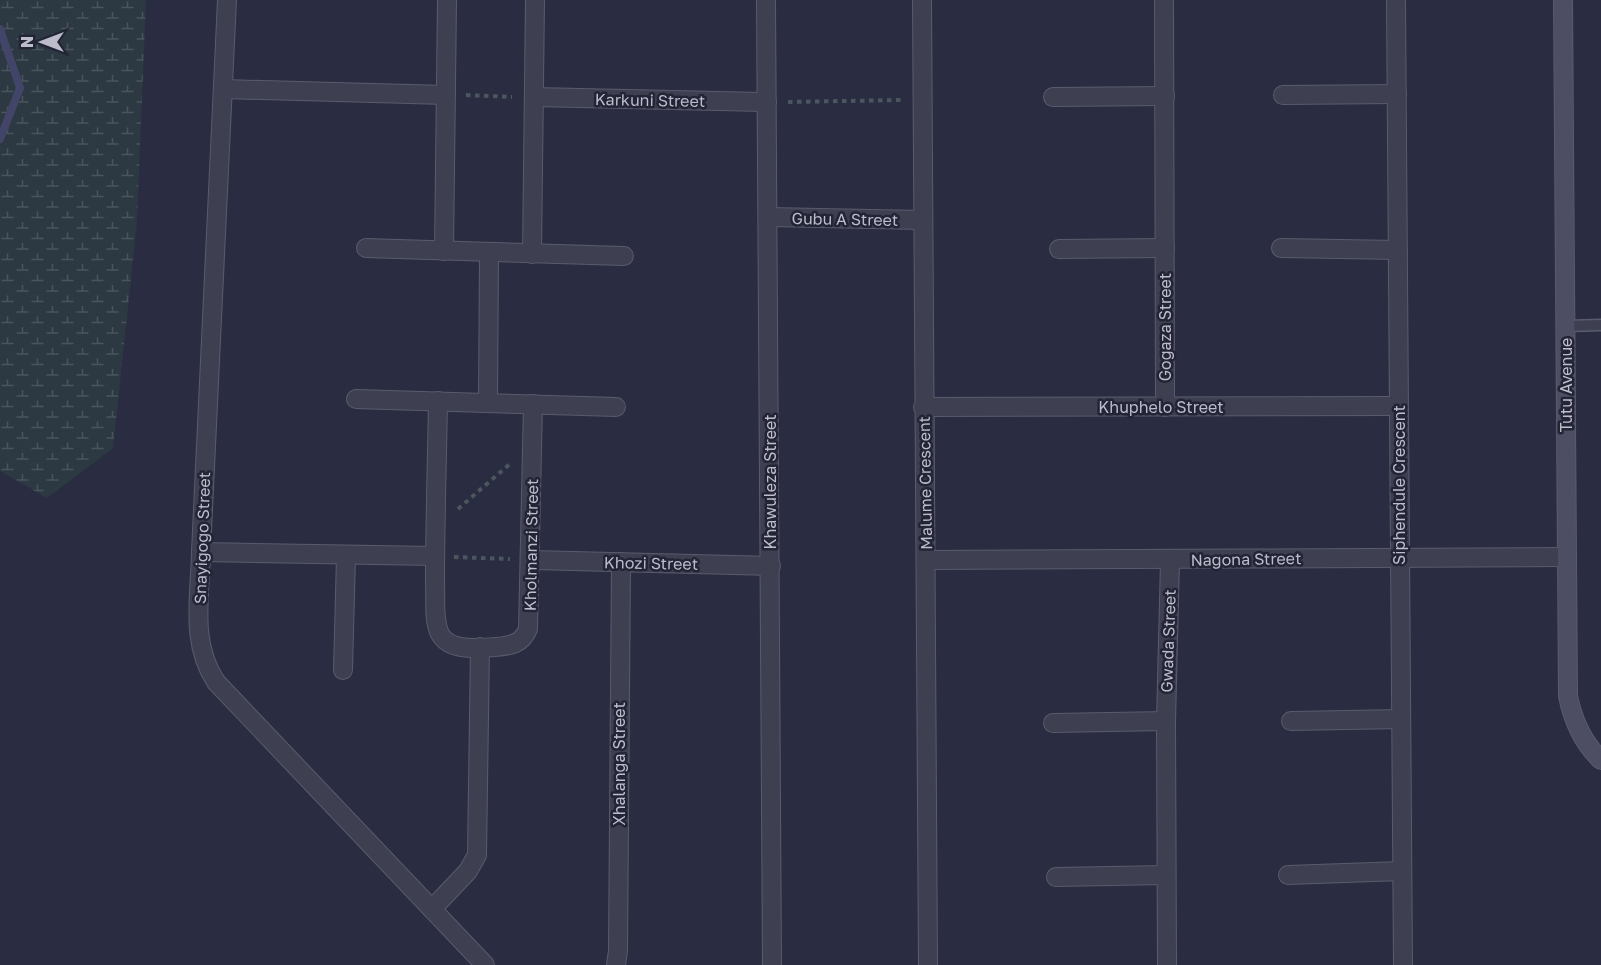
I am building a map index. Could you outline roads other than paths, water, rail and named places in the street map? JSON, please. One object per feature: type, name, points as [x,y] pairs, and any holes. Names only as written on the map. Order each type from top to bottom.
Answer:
[{"type":"street","name":"Snayigogo Street","points":[[227,0],[198,635],[206,666],[216,682],[485,965]]},
{"type":"street","points":[[444,251],[447,0]]},
{"type":"street","points":[[532,254],[535,0]]},
{"type":"street","name":"Khawuleza Street","points":[[766,0],[772,965]]},
{"type":"street","name":"Malume Crescent","points":[[922,0],[928,965]]},
{"type":"street","name":"Gogaza Street","points":[[1164,0],[1166,407]]},
{"type":"street","name":"Siphendule Crescent","points":[[1396,0],[1403,965]]},
{"type":"street","name":"Tutu Avenue","points":[[1563,0],[1568,696],[1573,719],[1581,735],[1601,760]]},
{"type":"street","points":[[223,89],[446,95]]},
{"type":"street","points":[[1283,95],[1397,94]]},
{"type":"street","points":[[1053,97],[1165,96]]},
{"type":"street","name":"Karkuni Street","points":[[534,97],[767,102]]},
{"type":"street","name":"Gubu A Street","points":[[768,217],[923,220]]},
{"type":"street","points":[[366,248],[624,256]]},
{"type":"street","name":"Gogaza Street","points":[[1059,249],[1165,248]]},
{"type":"street","points":[[1281,248],[1398,250]]},
{"type":"street","points":[[488,403],[489,253]]},
{"type":"street","points":[[356,399],[616,407]]},
{"type":"street","name":"Kholmanzi Street","points":[[438,401],[436,612],[440,634],[453,644],[480,648],[515,644],[526,636],[530,621],[533,404]]},
{"type":"street","name":"Khuphelo Street","points":[[923,407],[1398,406]]},
{"type":"street","points":[[201,552],[435,556]]},
{"type":"street","points":[[343,670],[346,556]]},
{"type":"street","name":"Nagona Street","points":[[926,560],[1170,561],[1399,556],[1566,557]]},
{"type":"street","name":"Khozi Street","points":[[532,560],[771,566]]},
{"type":"street","name":"Gwada Street","points":[[1167,965],[1166,721],[1170,561]]},
{"type":"street","name":"Xhalanga Street","points":[[616,965],[618,951],[621,562]]},
{"type":"street","points":[[432,909],[468,871],[477,855],[480,648]]},
{"type":"street","points":[[1291,722],[1401,719]]},
{"type":"street","points":[[1053,723],[1166,721]]},
{"type":"street","points":[[1288,875],[1402,871]]},
{"type":"street","points":[[1056,877],[1166,875]]},
{"type":"lane","points":[[1566,326],[1601,326]]},
{"type":"waterway","points":[[0,29],[20,88],[0,139]]}]
